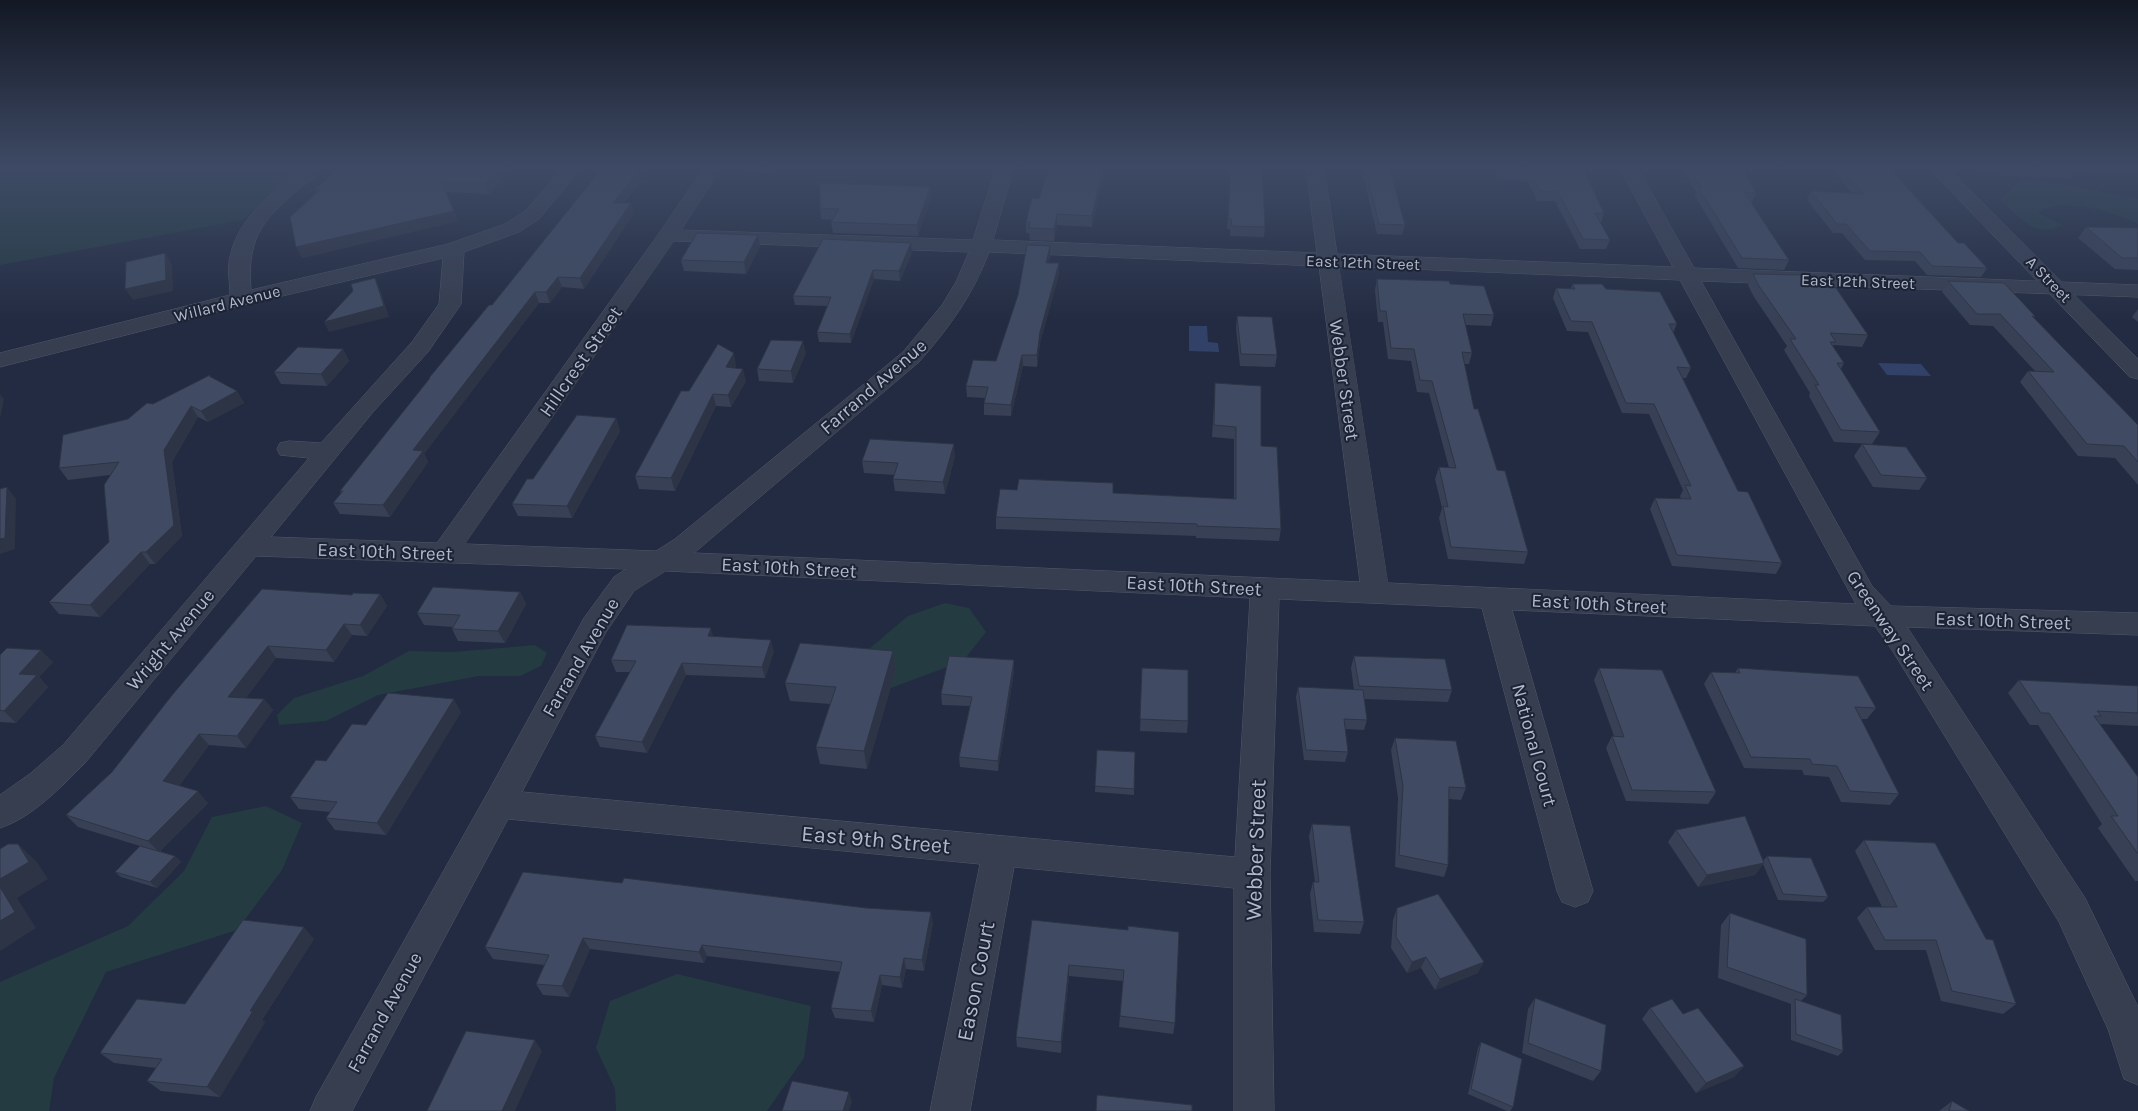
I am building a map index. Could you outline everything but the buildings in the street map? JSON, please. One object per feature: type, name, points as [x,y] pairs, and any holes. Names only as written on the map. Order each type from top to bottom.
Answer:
[{"type":"street","points":[[242,299],[240,257],[252,225],[258,219]]},
{"type":"street","points":[[454,250],[512,228],[526,219]]},
{"type":"street","name":"Hillcrest Street","points":[[445,554],[679,219]]},
{"type":"street","name":"Farrand Avenue","points":[[330,1111],[499,804],[594,626],[618,590],[624,584],[686,546],[785,461],[911,358],[939,326],[959,296],[982,246],[990,219]]},
{"type":"street","name":"Webber Street","points":[[1322,219],[1376,593]]},
{"type":"street","name":"Greenway Street","points":[[1657,219],[1862,594],[1883,616],[1902,642],[2072,910],[2127,1026],[2138,1065]]},
{"type":"street","name":"A Street","points":[[1989,219],[2138,372]]},
{"type":"street","name":"East 12th Street","points":[[668,235],[2138,291]]},
{"type":"street","name":"Willard Avenue","points":[[0,360],[242,299],[454,250]]},
{"type":"street","name":"Wright Avenue","points":[[0,814],[43,783],[74,754],[328,452],[420,346],[450,304],[454,250]]},
{"type":"street","points":[[289,449],[328,452]]},
{"type":"street","name":"East 10th Street","points":[[250,546],[663,561],[1883,616],[2138,624]]},
{"type":"street","name":"Webber Street","points":[[1254,1111],[1252,874],[1265,588]]},
{"type":"street","name":"National Court","points":[[1494,598],[1576,891]]},
{"type":"street","name":"East 9th Street","points":[[499,804],[1252,874]]},
{"type":"street","name":"Eason Court","points":[[950,1111],[1000,851]]},
{"type":"shaded area","points":[[0,219],[244,219],[243,220],[0,265]]},
{"type":"shaded area","points":[[2020,219],[2050,219],[2063,225],[2044,230],[2035,228]]},
{"type":"shaded area","points":[[2125,219],[2138,219],[2138,224]]},
{"type":"shaded area","points":[[945,603],[969,608],[986,632],[963,661],[867,697],[842,672],[908,616]]},
{"type":"shaded area","points":[[535,645],[547,653],[541,666],[520,676],[479,676],[378,695],[326,721],[279,725],[277,715],[294,698],[363,676],[409,651],[453,652]]},
{"type":"shaded area","points":[[266,806],[302,823],[282,870],[237,930],[106,972],[54,1078],[49,1111],[0,1111],[0,982],[128,926],[184,871],[212,817]]},
{"type":"shaded area","points":[[677,974],[811,1006],[804,1058],[767,1111],[616,1111],[615,1089],[596,1048],[610,1001]]},
{"type":"water","points":[[1189,326],[1207,326],[1208,342],[1218,343],[1219,352],[1189,351]]},
{"type":"water","points":[[1878,363],[1921,364],[1931,376],[1887,375]]}]
